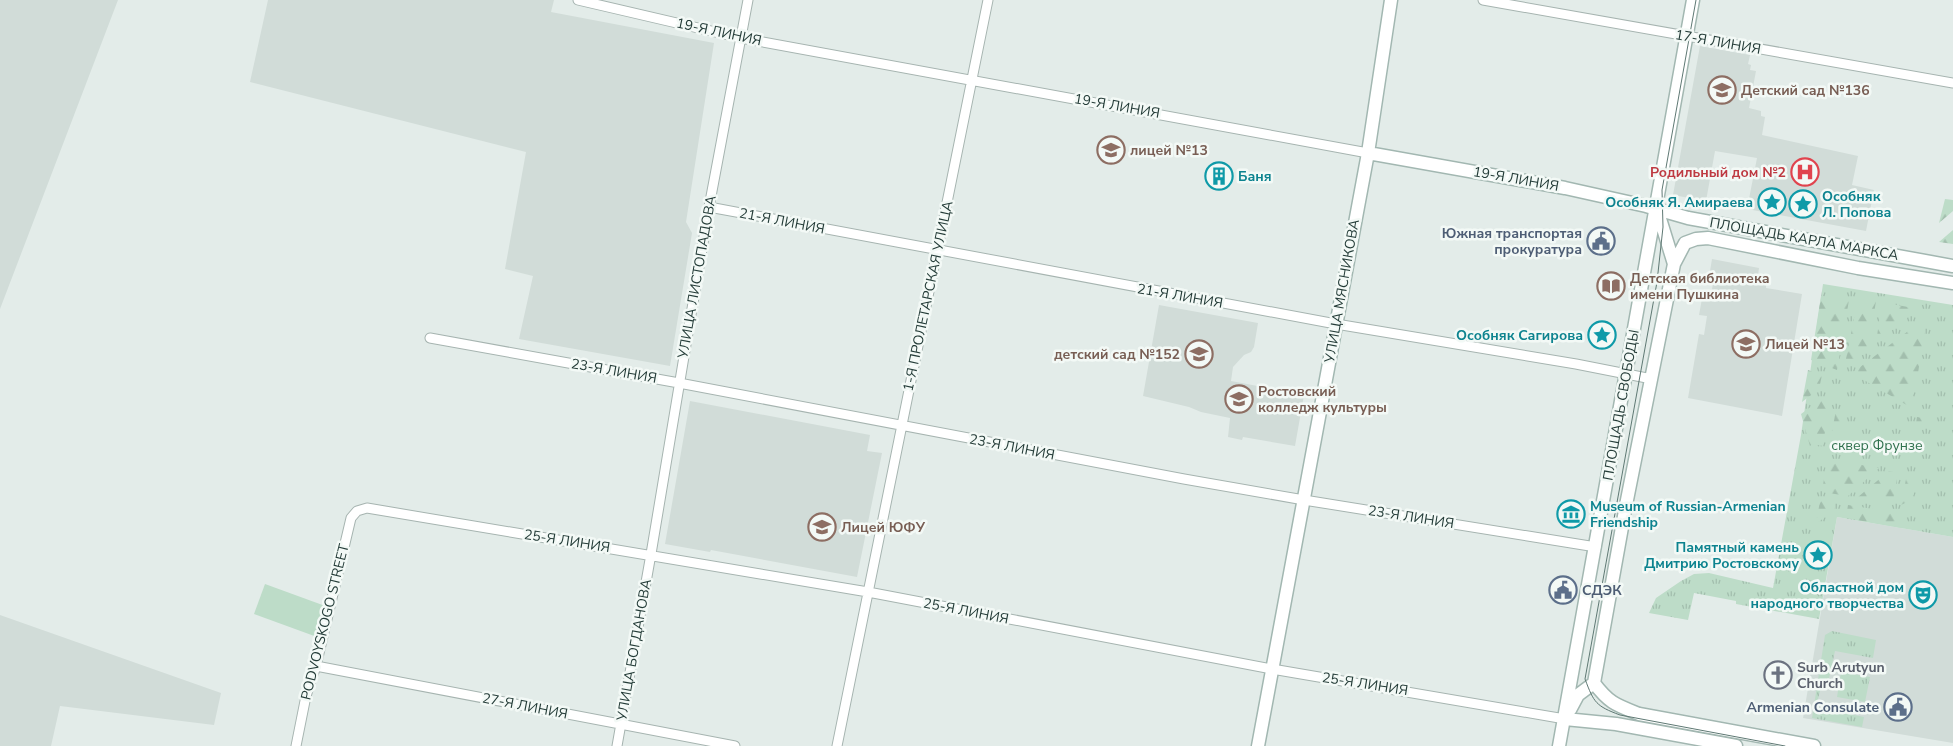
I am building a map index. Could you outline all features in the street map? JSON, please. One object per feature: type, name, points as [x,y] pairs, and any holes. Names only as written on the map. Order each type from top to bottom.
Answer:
[{"type":"main road","name":"УЛИЦА МЯСНИКОВА","points":[[1258,746],[1368,153],[1391,0]]},
{"type":"main road","name":"ПЛОЩАДЬ СВОБОДЫ","points":[[1565,719],[1693,0]]},
{"type":"main road","name":"19-Я ЛИНИЯ","points":[[1368,153],[1565,188],[1657,209]]},
{"type":"main road","points":[[1657,209],[1674,264]]},
{"type":"main road","name":"ПЛОЩАДЬ КАРЛА МАРКСА","points":[[1657,209],[1696,220],[1953,266]]},
{"type":"main road","name":"ПЛОЩАДЬ КАРЛА МАРКСА","points":[[1685,243],[1696,239],[1708,238],[1858,268],[1953,283]]},
{"type":"main road","name":"ПЛОЩАДЬ СВОБОДЫ","points":[[1594,683],[1626,505],[1674,264],[1685,243]]},
{"type":"main road","points":[[1559,746],[1565,719],[1578,695],[1594,683],[1605,698],[1616,706],[1639,714],[1814,746]]},
{"type":"main road","points":[[1565,719],[1616,724],[1736,746]]},
{"type":"street","name":"19-Я ЛИНИЯ","points":[[578,0],[741,38],[1368,153]]},
{"type":"street","name":"УЛИЦА ЛИСТОПАДОВА","points":[[651,554],[709,207],[748,0]]},
{"type":"street","name":"1-Я ПРОЛЕТАРСКАЯ УЛИЦА","points":[[837,746],[900,426],[988,0]]},
{"type":"street","name":"17-Я ЛИНИЯ","points":[[1483,0],[1953,83]]},
{"type":"street","name":"21-Я ЛИНИЯ","points":[[709,207],[937,251],[1652,380]]},
{"type":"street","name":"23-Я ЛИНИЯ","points":[[430,338],[1304,500],[1596,547]]},
{"type":"street","name":"25-Я ЛИНИЯ","points":[[367,508],[651,554],[868,592],[1272,669],[1565,719]]},
{"type":"street","name":"PODVOYSKOGO STREET","points":[[296,746],[306,696],[316,666],[351,518],[357,510],[367,508]]},
{"type":"street","name":"УЛИЦА БОГДАНОВА","points":[[617,746],[651,554]]},
{"type":"street","name":"27-Я ЛИНИЯ","points":[[316,666],[735,746]]},
{"type":"shaded area","points":[[0,0],[118,0],[0,309]]},
{"type":"shaded area","points":[[268,0],[554,0],[551,12],[714,43],[686,222],[692,233],[670,366],[519,339],[533,276],[505,269],[526,152],[250,82]]},
{"type":"shaded area","points":[[1700,46],[1750,55],[1748,64],[1751,65],[1750,70],[1756,71],[1749,108],[1761,111],[1761,116],[1765,117],[1762,135],[1858,156],[1852,185],[1874,190],[1866,231],[1747,209],[1757,158],[1715,151],[1706,201],[1673,195]]},
{"type":"shaded area","name":"Лицей №13","points":[[1712,259],[1759,268],[1757,283],[1766,284],[1766,288],[1802,294],[1782,416],[1688,398],[1699,334],[1704,335],[1707,316],[1699,315],[1703,293],[1711,294],[1714,279],[1709,277]]},
{"type":"shaded area","points":[[1159,305],[1258,323],[1254,347],[1251,352],[1244,355],[1233,367],[1231,381],[1304,395],[1295,446],[1243,437],[1242,440],[1228,437],[1230,418],[1143,396]]},
{"type":"shaded area","points":[[690,401],[870,435],[867,451],[882,453],[857,577],[711,550],[710,552],[665,544]]},
{"type":"shaded area","points":[[1837,517],[1953,537],[1953,743],[1803,718]]},
{"type":"shaded area","points":[[0,615],[221,693],[214,725],[60,706],[51,746],[0,746]]},
{"type":"green space","points":[[1945,199],[1953,200],[1953,211],[1939,223]]},
{"type":"green space","points":[[1953,230],[1953,244],[1939,242]]},
{"type":"green space","name":"сквер Фрунзе","points":[[1823,284],[1953,305],[1953,537],[1837,517],[1819,619],[1736,604],[1736,601],[1694,593],[1688,620],[1649,613],[1656,598],[1694,574],[1709,573],[1773,588],[1801,435]]},
{"type":"green space","points":[[1821,296],[1849,300],[1837,370],[1811,360]]},
{"type":"green space","points":[[1858,298],[1876,301],[1868,350],[1844,369]]},
{"type":"green space","points":[[1882,302],[1918,309],[1876,343]]},
{"type":"green space","points":[[1915,326],[1925,329],[1910,407],[1852,373]]},
{"type":"green space","points":[[1808,370],[1822,375],[1819,389],[1802,402]]},
{"type":"green space","points":[[1827,395],[1826,410],[1828,411],[1823,446],[1812,444],[1810,446],[1801,414]]},
{"type":"green space","points":[[1836,410],[1845,412],[1843,432],[1846,439],[1840,440],[1831,437]]},
{"type":"green space","points":[[1917,417],[1923,418],[1920,435],[1913,442]]},
{"type":"green space","points":[[1919,441],[1915,461],[1910,461],[1912,448]]},
{"type":"green space","points":[[1827,459],[1879,468],[1848,496],[1822,492]]},
{"type":"green space","points":[[1889,471],[1898,473],[1893,503],[1858,497]]},
{"type":"green space","points":[[1907,474],[1917,477],[1913,499],[1901,505]]},
{"type":"green space","points":[[1820,501],[1835,503],[1834,510],[1816,524]]},
{"type":"green space","points":[[1848,505],[1904,514],[1902,528],[1846,518]]},
{"type":"green space","points":[[265,584],[328,607],[317,637],[254,614]]},
{"type":"green space","points":[[1832,631],[1876,640],[1873,658],[1835,651],[1828,683],[1821,687],[1816,707],[1864,717],[1862,727],[1812,718],[1825,635]]},
{"type":"green space","points":[[1841,672],[1870,677],[1865,702],[1837,697]]},
{"type":"tram line","points":[[1696,0],[1662,190],[1663,227],[1657,282],[1585,679],[1597,703],[1620,715],[1785,746]]},
{"type":"place","name":"Детский сад №136","points":[[1722,90]]},
{"type":"place","name":"лицей №13","points":[[1111,150]]},
{"type":"place","name":"Родильный дом №2","points":[[1805,172]]},
{"type":"place","name":"Баня","points":[[1219,176]]},
{"type":"place","name":"Особняк Я. Амираева","points":[[1772,202]]},
{"type":"place","name":"Особняк Л. Попова","points":[[1803,204]]},
{"type":"place","name":"Южная транспортая прокуратура","points":[[1601,241]]},
{"type":"place","name":"Детская библиотека имени Пушкина","points":[[1611,286]]},
{"type":"place","name":"Особняк Сагирова","points":[[1602,335]]},
{"type":"place","name":"Лицей №13","points":[[1746,344]]},
{"type":"place","name":"детский сад №152","points":[[1199,354]]},
{"type":"place","name":"Ростовский колледж культуры","points":[[1239,399]]},
{"type":"place","name":"Museum of Russian-Armenian Friendship","points":[[1571,514]]},
{"type":"place","name":"Лицей ЮФУ","points":[[822,527]]},
{"type":"place","name":"Памятный камень Дмитрию Ростовскому","points":[[1818,555]]},
{"type":"place","name":"СДЭК","points":[[1563,590]]},
{"type":"place","name":"Областной дом народного творчества","points":[[1923,595]]},
{"type":"place","name":"Surb Arutyun Church","points":[[1778,675]]},
{"type":"place","name":"Armenian Consulate","points":[[1898,707]]}]
